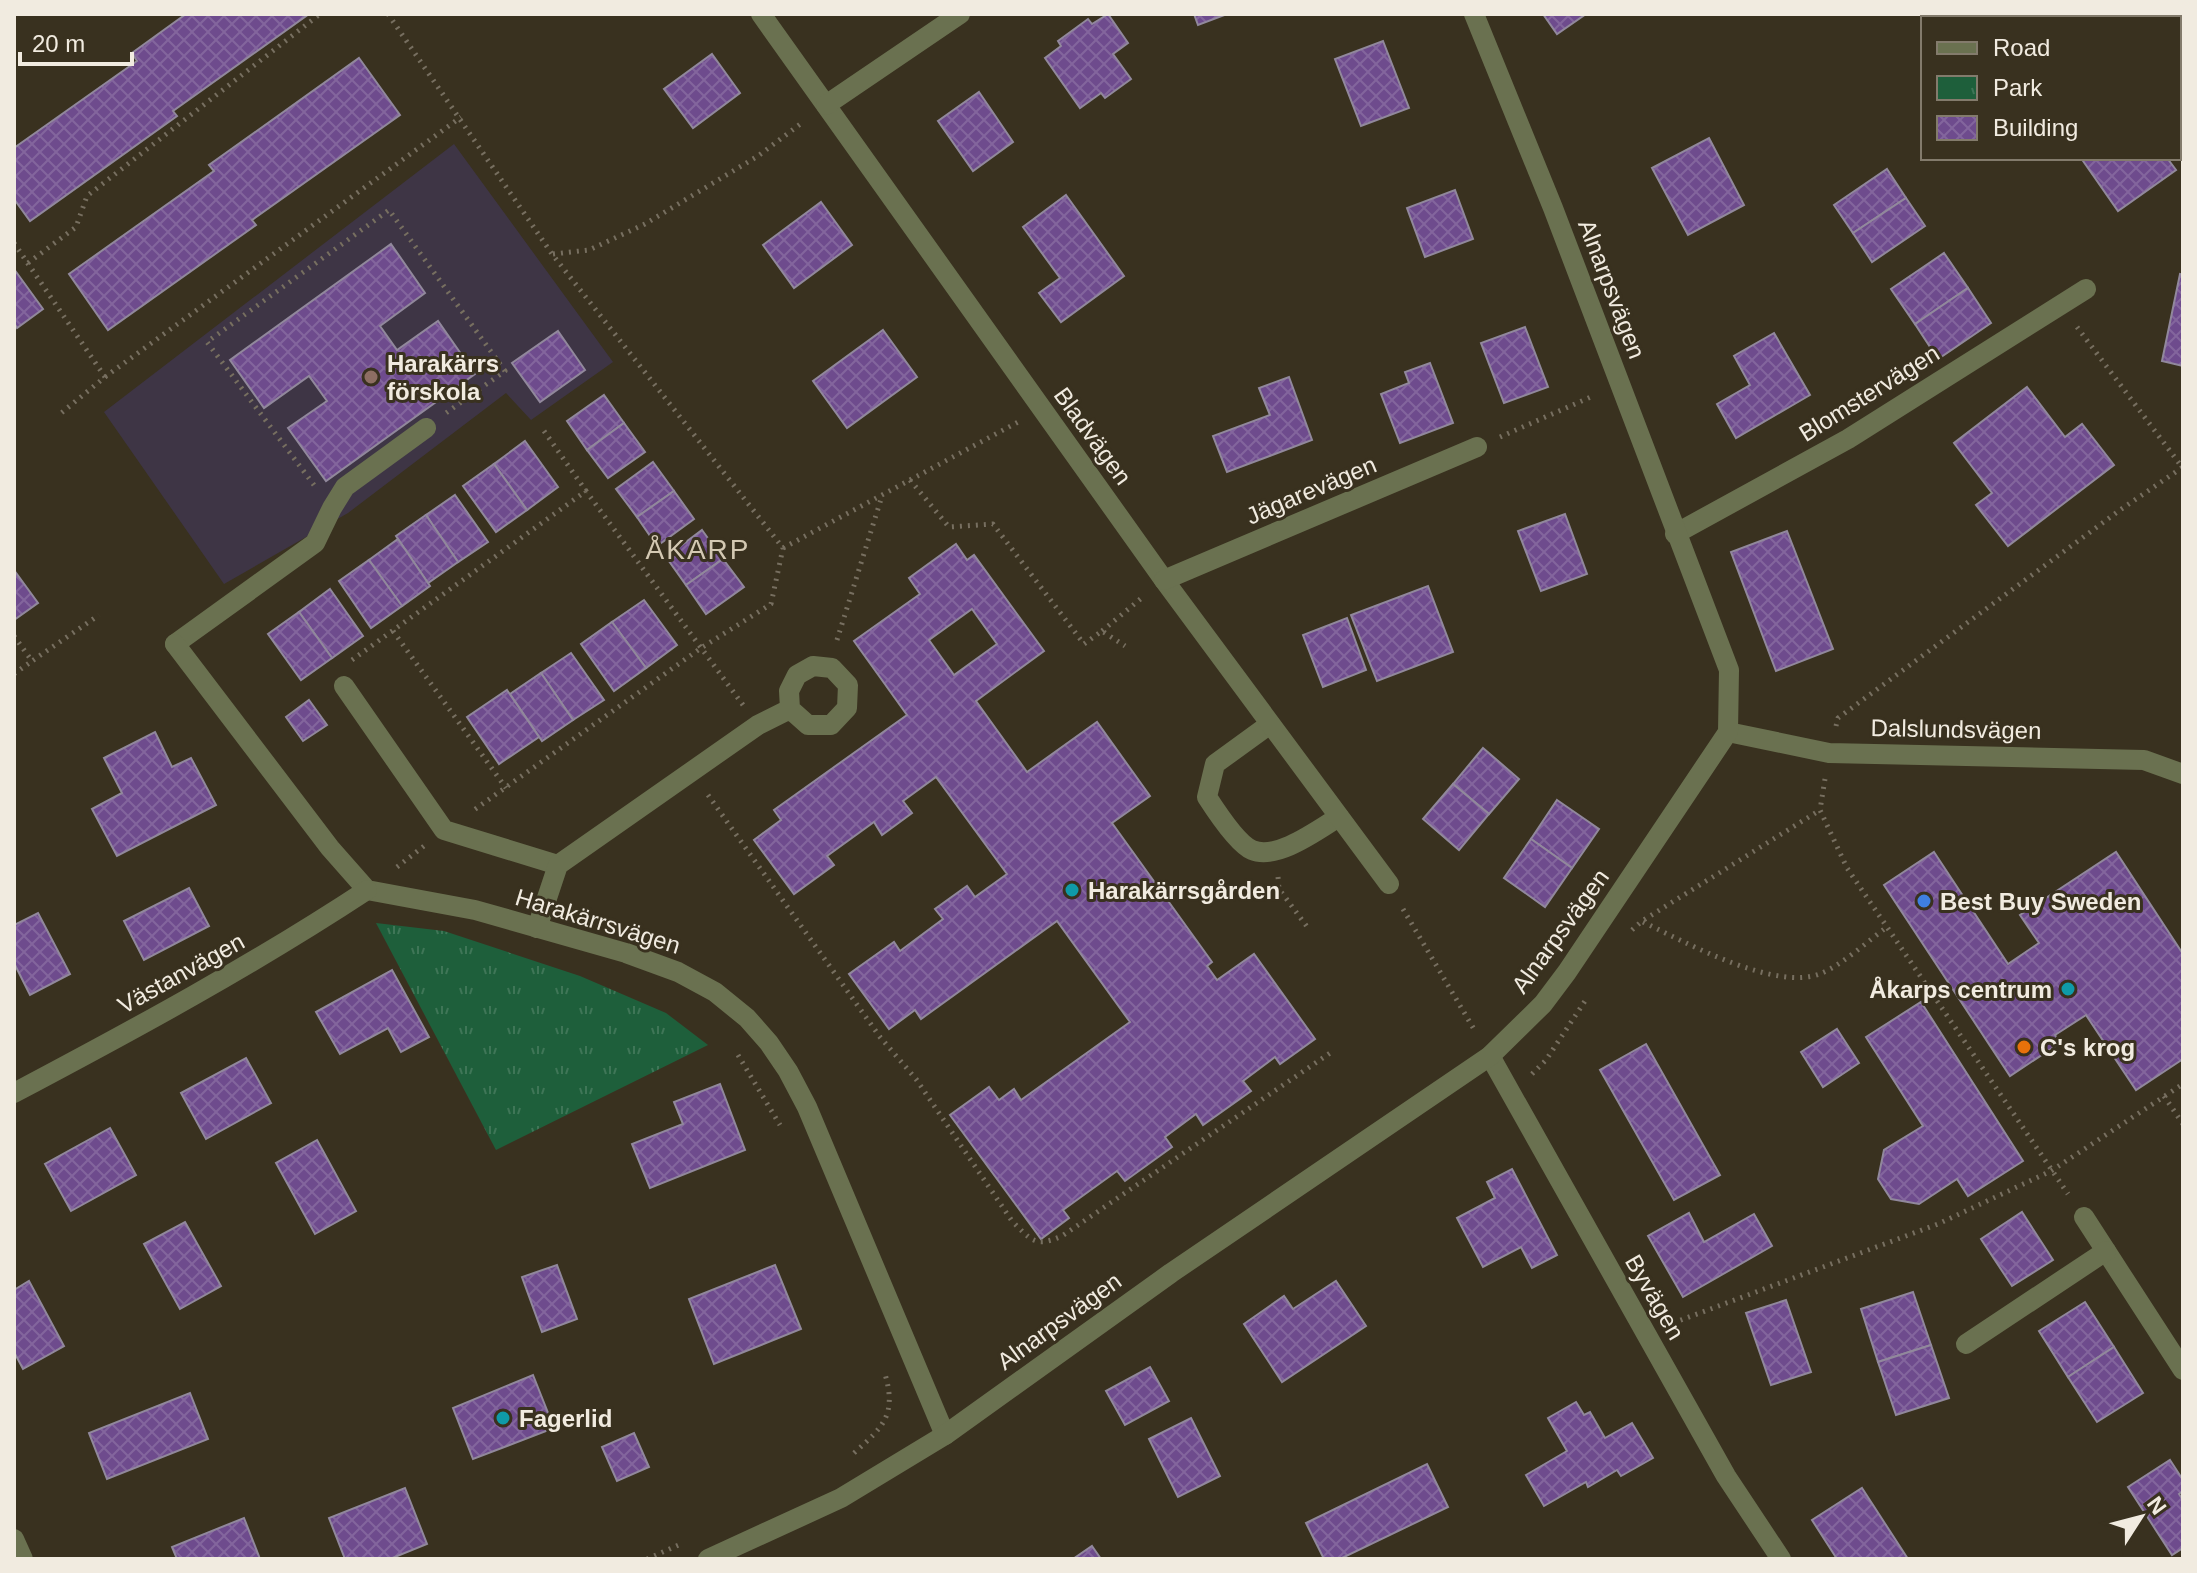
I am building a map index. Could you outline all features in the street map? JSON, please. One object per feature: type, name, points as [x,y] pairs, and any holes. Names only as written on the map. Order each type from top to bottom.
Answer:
[{"type":"street","name":"Bladvägen","points":[[761,14],[1164,580],[1389,884]]},
{"type":"street","points":[[826,105],[960,14]]},
{"type":"street","name":"Alnarpsvägen","points":[[708,1559],[841,1498],[945,1435],[1171,1273],[1490,1056],[1543,1004],[1567,972],[1728,732],[1729,670],[1553,208],[1474,14]]},
{"type":"street","name":"Blomstervägen","points":[[1675,534],[1848,439],[2086,289]]},
{"type":"street","points":[[367,890],[330,848],[175,644],[315,543],[345,487],[426,428]]},
{"type":"street","name":"Jägarevägen","points":[[1164,580],[1477,447]]},
{"type":"street","points":[[813,666],[832,668],[848,685],[847,708],[831,725],[808,725],[790,709],[789,691],[797,675],[813,666]]},
{"type":"street","points":[[344,686],[444,830],[558,865]]},
{"type":"street","points":[[537,928],[558,865],[758,725],[790,709]]},
{"type":"street","points":[[1270,724],[1215,764],[1207,797],[1224,824],[1252,850],[1274,852],[1339,817]]},
{"type":"street","name":"Dalslundsvägen","points":[[1728,732],[1829,753],[2144,760],[2183,774]]},
{"type":"street","name":"Harakärrsvägen","points":[[367,890],[475,910],[626,953],[678,972],[715,992],[747,1018],[769,1043],[807,1107],[945,1435]]},
{"type":"street","name":"Västanvägen","points":[[14,1093],[181,1005],[367,890]]},
{"type":"street","name":"Byvägen","points":[[1490,1056],[1726,1476],[1781,1559]]},
{"type":"street","points":[[2084,1217],[2183,1370]]},
{"type":"street","points":[[1966,1344],[2106,1251]]},
{"type":"street","points":[[14,1539],[23,1559]]},
{"type":"path","points":[[28,263],[76,227],[87,196],[320,14]]},
{"type":"path","points":[[388,14],[552,254],[783,548]]},
{"type":"path","points":[[552,254],[589,250],[645,224],[758,156],[826,105]]},
{"type":"path","points":[[60,414],[105,377],[461,117]]},
{"type":"path","points":[[332,508],[207,342],[389,210],[505,371],[426,428]]},
{"type":"path","points":[[14,243],[105,377]]},
{"type":"path","points":[[2060,305],[2183,467],[1838,718],[1820,810],[1847,868],[2084,1217]]},
{"type":"path","points":[[1477,447],[1620,384]]},
{"type":"path","points":[[783,548],[1042,410]]},
{"type":"path","points":[[544,431],[758,725]]},
{"type":"path","points":[[910,480],[949,527],[993,524],[1084,644],[1164,580]]},
{"type":"path","points":[[344,686],[342,667],[586,491]]},
{"type":"path","points":[[832,668],[838,633],[882,496]]},
{"type":"path","points":[[367,890],[444,830],[701,648],[771,604],[783,548]]},
{"type":"path","points":[[14,674],[99,615]]},
{"type":"path","points":[[393,631],[506,788]]},
{"type":"path","points":[[1102,631],[1125,646]]},
{"type":"path","points":[[14,636],[32,661]]},
{"type":"path","points":[[691,772],[880,1037],[916,1079],[1012,1221],[1031,1240],[1045,1243],[1062,1236],[1333,1051]]},
{"type":"path","points":[[1625,937],[1642,921],[1820,810]]},
{"type":"path","points":[[1274,852],[1279,889],[1308,928]]},
{"type":"path","points":[[1389,884],[1490,1056]]},
{"type":"path","points":[[1642,921],[1693,946],[1768,975],[1799,979],[1823,973],[1887,927]]},
{"type":"path","points":[[1511,1095],[1546,1060],[1590,992]]},
{"type":"path","points":[[734,1049],[785,1133]]},
{"type":"path","points":[[1646,1333],[1938,1224],[2051,1171],[2183,1084]]},
{"type":"path","points":[[2164,1096],[2183,1124]]},
{"type":"path","points":[[852,1455],[883,1427],[891,1394],[884,1370]]},
{"type":"path","points":[[647,1559],[687,1541]]},
{"type":"shaded area","name":"Harakärrs förskola","points":[[454,144],[613,362],[531,420],[506,393],[348,513],[224,584],[104,412]]},
{"type":"green space","points":[[376,923],[444,931],[580,976],[666,1013],[708,1045],[496,1150]]},
{"type":"building","points":[[186,14],[309,14],[173,111],[177,116],[30,221],[14,199],[14,148],[137,61],[132,53]]},
{"type":"building","points":[[1108,14],[1128,43],[1113,54],[1131,79],[1105,98],[1101,93],[1080,108],[1045,58],[1061,46],[1058,41],[1088,19],[1092,24]]},
{"type":"building","points":[[1194,14],[1227,14],[1198,25]]},
{"type":"building","points":[[1543,14],[1586,14],[1557,34]]},
{"type":"building","points":[[1383,41],[1409,108],[1361,126],[1335,59]]},
{"type":"building","points":[[712,54],[740,93],[693,128],[664,89]]},
{"type":"building","points":[[359,58],[400,115],[252,220],[256,225],[108,330],[69,274],[214,171],[209,165]]},
{"type":"building","points":[[979,92],[1013,142],[973,171],[938,121]]},
{"type":"building","points":[[1709,138],[1744,205],[1688,235],[1652,168]]},
{"type":"building","points":[[2082,160],[2168,160],[2176,170],[2118,211]]},
{"type":"building","points":[[1887,169],[1906,198],[1853,233],[1834,205]]},
{"type":"building","points":[[1455,190],[1473,239],[1425,257],[1407,208]]},
{"type":"building","points":[[1066,195],[1124,276],[1061,322],[1039,293],[1060,278],[1023,227]]},
{"type":"building","points":[[1906,198],[1925,226],[1872,262],[1853,233]]},
{"type":"building","points":[[821,202],[852,245],[794,288],[763,245]]},
{"type":"building","points":[[391,244],[425,293],[380,326],[397,350],[438,321],[475,374],[326,481],[288,428],[327,401],[309,376],[264,408],[230,360]]},
{"type":"building","points":[[1944,253],[1968,288],[1915,324],[1891,289]]},
{"type":"building","points":[[14,269],[43,309],[17,328],[14,323]]},
{"type":"building","points":[[2180,274],[2183,275],[2183,366],[2162,361]]},
{"type":"building","points":[[1968,288],[1991,323],[1938,359],[1915,324]]},
{"type":"building","points":[[1525,327],[1548,387],[1504,403],[1481,343]]},
{"type":"building","points":[[883,330],[917,377],[847,428],[813,381]]},
{"type":"building","points":[[558,331],[585,370],[540,402],[512,363]]},
{"type":"building","points":[[1774,333],[1810,395],[1736,438],[1717,404],[1750,385],[1734,356]]},
{"type":"building","points":[[1430,363],[1453,423],[1400,443],[1381,394],[1409,383],[1405,372]]},
{"type":"building","points":[[1289,377],[1312,440],[1227,472],[1213,436],[1270,415],[1259,388]]},
{"type":"building","points":[[2027,387],[2065,437],[2082,424],[2114,465],[2008,546],[1976,505],[1992,493],[1954,443]]},
{"type":"building","points":[[604,395],[624,423],[587,450],[567,421]]},
{"type":"building","points":[[624,423],[645,452],[608,478],[587,450]]},
{"type":"building","points":[[525,441],[558,487],[527,510],[494,464]]},
{"type":"building","points":[[653,462],[674,491],[637,517],[616,489]]},
{"type":"building","points":[[494,464],[527,510],[496,532],[463,486]]},
{"type":"building","points":[[674,491],[694,519],[657,546],[637,517]]},
{"type":"building","points":[[455,495],[488,542],[458,562],[426,515]]},
{"type":"building","points":[[1565,514],[1587,574],[1541,591],[1518,531]]},
{"type":"building","points":[[426,515],[458,562],[428,583],[396,536]]},
{"type":"building","points":[[702,530],[723,559],[686,585],[666,557]]},
{"type":"building","points":[[1787,531],[1833,649],[1776,671],[1731,552]]},
{"type":"building","points":[[398,539],[430,586],[402,606],[369,560]]},
{"type":"building","name":"Harakärrsgården","points":[[956,544],[967,560],[974,555],[1044,651],[976,701],[1027,772],[1097,722],[1150,796],[1112,823],[1212,962],[1207,966],[1217,980],[1254,954],[1315,1039],[1280,1064],[1275,1057],[1243,1081],[1251,1091],[1203,1125],[1196,1114],[1165,1137],[1172,1147],[1125,1181],[1117,1171],[1063,1210],[1069,1218],[1041,1239],[950,1115],[989,1087],[999,1100],[1014,1089],[1021,1100],[1130,1022],[1057,921],[921,1019],[915,1010],[889,1029],[849,974],[894,942],[900,951],[943,919],[935,909],[967,886],[975,897],[1007,874],[936,777],[903,801],[912,813],[882,835],[874,822],[827,856],[834,865],[794,894],[754,840],[781,820],[774,810],[907,715],[854,641],[920,594],[909,578]],"holes":[[[972,609],[997,644],[954,675],[929,640]]]},
{"type":"building","points":[[723,559],[744,587],[706,614],[686,585]]},
{"type":"building","points":[[369,560],[402,606],[371,628],[339,581]]},
{"type":"building","points":[[14,570],[38,603],[14,620]]},
{"type":"building","points":[[1428,586],[1453,652],[1377,681],[1351,615]]},
{"type":"building","points":[[330,589],[363,636],[332,658],[299,612]]},
{"type":"building","points":[[644,600],[677,645],[646,668],[612,622]]},
{"type":"building","points":[[299,612],[332,658],[301,680],[268,634]]},
{"type":"building","points":[[1347,618],[1366,670],[1323,687],[1303,635]]},
{"type":"building","points":[[612,622],[646,668],[614,691],[581,644]]},
{"type":"building","points":[[571,653],[604,700],[573,720],[541,673]]},
{"type":"building","points":[[541,673],[573,720],[542,741],[510,694]]},
{"type":"building","points":[[507,690],[539,737],[499,764],[467,717]]},
{"type":"building","points":[[309,700],[327,725],[303,741],[286,717]]},
{"type":"building","points":[[155,732],[172,767],[191,758],[216,805],[117,856],[92,809],[122,793],[104,758]]},
{"type":"building","points":[[1483,748],[1519,779],[1489,814],[1453,784]]},
{"type":"building","points":[[1453,784],[1489,814],[1459,850],[1423,819]]},
{"type":"building","points":[[1557,800],[1599,829],[1572,868],[1531,839]]},
{"type":"building","points":[[1531,839],[1572,868],[1545,907],[1504,878]]},
{"type":"building","name":"Åkarps centrum","points":[[1934,852],[2008,964],[2039,943],[2020,915],[2116,852],[2183,954],[2183,1059],[2136,1090],[2086,1015],[2055,1035],[2060,1043],[2010,1076],[1884,885]]},
{"type":"building","points":[[189,888],[209,926],[144,960],[124,921]]},
{"type":"building","points":[[38,913],[70,974],[30,995],[14,963],[14,925]]},
{"type":"building","points":[[392,970],[429,1037],[401,1052],[388,1028],[340,1054],[316,1012]]},
{"type":"building","points":[[1921,1002],[2023,1161],[1968,1196],[1957,1179],[1919,1204],[1891,1199],[1878,1179],[1884,1150],[1923,1126],[1866,1037]]},
{"type":"building","points":[[1837,1029],[1859,1063],[1823,1087],[1801,1052]]},
{"type":"building","points":[[1646,1044],[1720,1175],[1674,1200],[1600,1070]]},
{"type":"building","points":[[246,1058],[271,1103],[206,1139],[181,1093]]},
{"type":"building","points":[[720,1084],[745,1150],[650,1188],[632,1144],[683,1124],[674,1102]]},
{"type":"building","points":[[110,1128],[136,1175],[71,1211],[45,1164]]},
{"type":"building","points":[[317,1140],[356,1211],[315,1234],[276,1163]]},
{"type":"building","points":[[1512,1169],[1557,1255],[1532,1268],[1521,1247],[1483,1267],[1457,1218],[1495,1198],[1487,1182]]},
{"type":"building","points":[[2022,1212],[2053,1260],[2012,1286],[1981,1239]]},
{"type":"building","points":[[1689,1213],[1704,1242],[1754,1214],[1772,1246],[1683,1297],[1648,1236]]},
{"type":"building","points":[[185,1222],[221,1286],[180,1309],[144,1244]]},
{"type":"building","points":[[557,1265],[577,1319],[542,1332],[522,1277]]},
{"type":"building","points":[[775,1265],[801,1329],[714,1364],[689,1299]]},
{"type":"building","points":[[29,1281],[64,1346],[23,1369],[14,1352],[14,1290]]},
{"type":"building","points":[[1336,1281],[1366,1326],[1282,1382],[1244,1324],[1284,1296],[1293,1309]]},
{"type":"building","points":[[1913,1292],[1931,1345],[1878,1362],[1861,1309]]},
{"type":"building","points":[[1786,1300],[1811,1372],[1771,1385],[1746,1313]]},
{"type":"building","points":[[2085,1302],[2114,1347],[2068,1377],[2039,1331]]},
{"type":"building","points":[[1931,1345],[1949,1398],[1896,1415],[1878,1362]]},
{"type":"building","points":[[2114,1347],[2143,1393],[2097,1422],[2068,1377]]},
{"type":"building","points":[[1150,1367],[1169,1401],[1125,1425],[1106,1391]]},
{"type":"building","name":"Fagerlid","points":[[533,1375],[554,1428],[473,1459],[453,1408]]},
{"type":"building","points":[[190,1393],[208,1439],[107,1479],[89,1433]]},
{"type":"building","points":[[1576,1402],[1584,1415],[1590,1412],[1605,1438],[1632,1423],[1653,1458],[1621,1476],[1617,1470],[1588,1487],[1586,1482],[1544,1506],[1526,1475],[1567,1451],[1548,1418]]},
{"type":"building","points":[[1191,1418],[1220,1476],[1178,1497],[1149,1439]]},
{"type":"building","points":[[634,1433],[649,1467],[617,1481],[602,1447]]},
{"type":"building","points":[[2170,1460],[2183,1480],[2183,1491],[2179,1494],[2183,1500],[2183,1548],[2172,1555],[2128,1487]]},
{"type":"building","points":[[1427,1464],[1448,1507],[1340,1559],[1324,1559],[1306,1523]]},
{"type":"building","points":[[405,1488],[427,1544],[390,1559],[345,1559],[329,1518]]},
{"type":"building","points":[[1862,1488],[1908,1559],[1837,1559],[1812,1520]]},
{"type":"building","points":[[244,1518],[260,1559],[177,1559],[172,1547]]},
{"type":"building","points":[[1092,1546],[1101,1559],[1073,1559]]},
{"type":"place","name":"Harakärrs förskola","points":[[371,377]]},
{"type":"place","name":"Harakärrsgården","points":[[1072,890]]},
{"type":"place","name":"Best Buy Sweden","points":[[1924,901]]},
{"type":"place","name":"Åkarps centrum","points":[[2068,989]]},
{"type":"place","name":"C's krog","points":[[2024,1047]]},
{"type":"place","name":"Fagerlid","points":[[503,1418]]},
{"type":"district","name":"ÅKARP","points":[[698,549]]}]
